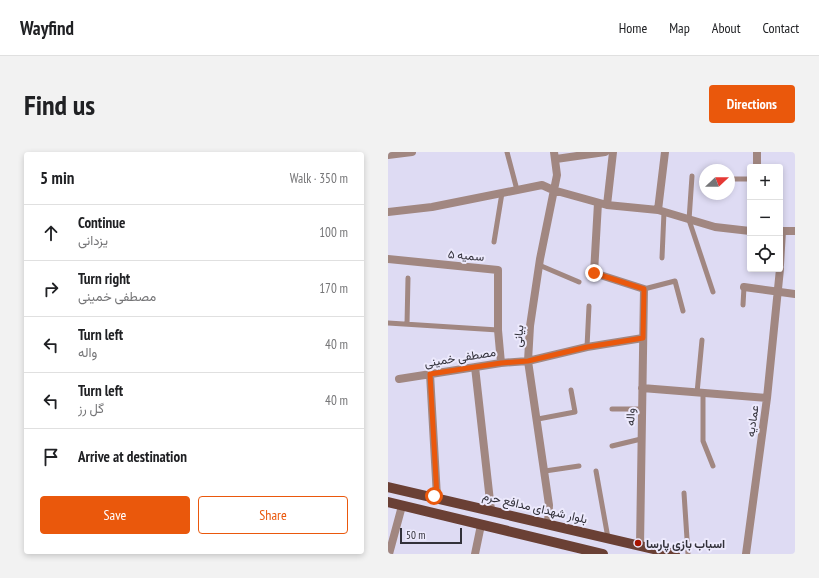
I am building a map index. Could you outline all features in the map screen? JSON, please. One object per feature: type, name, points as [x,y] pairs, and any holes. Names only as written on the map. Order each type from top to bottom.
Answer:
[{"type":"main road","name":"بلوار شهدای مدافع حرم","points":[[388,486],[675,554]]},
{"type":"main road","points":[[388,502],[482,525],[570,550],[603,554]]},
{"type":"street","points":[[388,156],[412,152]]},
{"type":"street","points":[[555,156],[605,152]]},
{"type":"street","points":[[607,205],[613,152]]},
{"type":"street","points":[[661,211],[665,152]]},
{"type":"street","points":[[757,152],[757,164]]},
{"type":"street","name":"بیانی","points":[[548,524],[549,505],[545,471],[528,361],[530,326],[539,265],[557,175],[555,156]]},
{"type":"street","points":[[388,212],[432,207],[542,185],[598,203],[661,211],[715,227],[747,231]]},
{"type":"street","points":[[598,203],[594,273],[644,289]]},
{"type":"street","points":[[783,231],[795,230]]},
{"type":"street","name":"سمیه ۵","points":[[388,259],[498,270],[498,330],[501,363]]},
{"type":"street","name":"عمادیه","points":[[746,554],[767,398],[780,272]]},
{"type":"street","points":[[744,287],[795,294]]},
{"type":"street","name":"واله","points":[[640,546],[644,289]]},
{"type":"street","name":"مصطفی خمینی","points":[[399,378],[501,363],[528,361],[587,347],[643,338]]},
{"type":"street","points":[[475,367],[491,510]]},
{"type":"street","points":[[430,374],[437,497]]},
{"type":"street","points":[[642,388],[767,398]]},
{"type":"street","points":[[389,554],[402,506]]},
{"type":"street","points":[[475,554],[482,525]]},
{"type":"lane","points":[[507,152],[517,190]]},
{"type":"lane","points":[[692,176],[689,220],[713,292]]},
{"type":"lane","points":[[735,179],[747,179]]},
{"type":"lane","points":[[494,242],[502,193]]},
{"type":"lane","points":[[661,211],[662,258]]},
{"type":"lane","points":[[539,265],[579,282]]},
{"type":"lane","points":[[407,324],[408,278]]},
{"type":"lane","points":[[644,289],[675,281],[682,311]]},
{"type":"lane","points":[[743,305],[744,287]]},
{"type":"lane","points":[[587,347],[589,306]]},
{"type":"lane","points":[[388,323],[498,330]]},
{"type":"lane","points":[[702,340],[700,393],[703,441],[713,466]]},
{"type":"lane","points":[[538,419],[575,412],[571,390]]},
{"type":"lane","points":[[612,409],[642,408]]},
{"type":"lane","points":[[612,446],[642,439]]},
{"type":"lane","points":[[545,471],[579,466]]},
{"type":"lane","points":[[596,471],[608,538]]},
{"type":"lane","points":[[684,493],[688,554]]},
{"type":"place","name":"اسباب بازی پارسا","points":[[638,543]]},
{"type":"route","points":[[434,496],[437,497],[430,374],[501,363],[528,361],[587,347],[643,338],[644,289],[594,273]]}]
